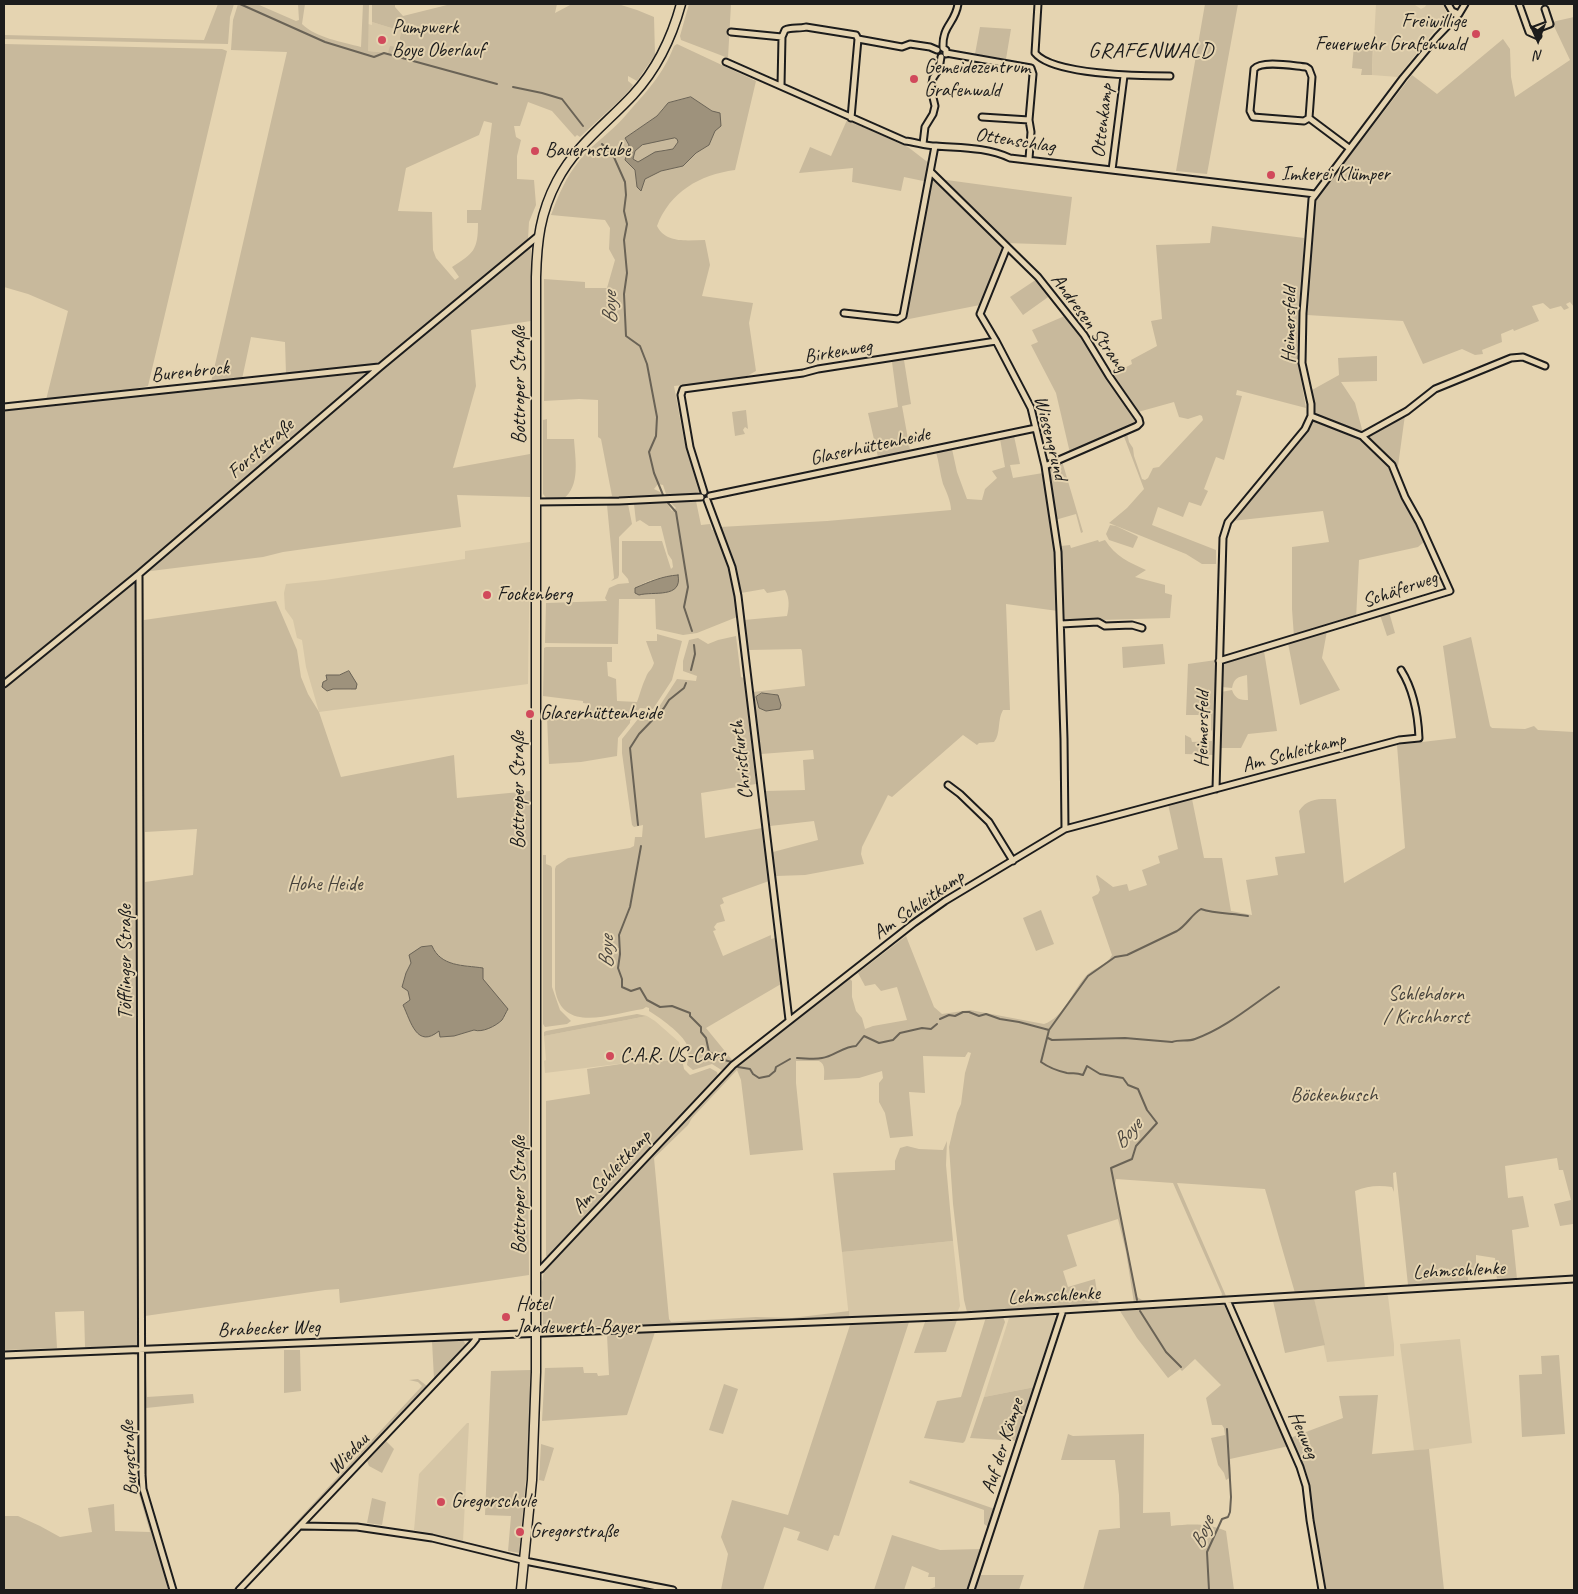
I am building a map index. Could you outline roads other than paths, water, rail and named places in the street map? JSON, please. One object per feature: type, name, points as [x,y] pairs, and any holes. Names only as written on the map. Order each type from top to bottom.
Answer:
[{"type":"main road","name":"Bottroper Straße","points":[[521,1590],[532,1480],[535,1421],[536,277],[538,236],[545,207],[557,180],[585,143],[634,94],[658,61],[670,38],[681,4]]},
{"type":"street","points":[[923,144],[925,127],[933,114],[935,106],[931,89],[933,78],[939,69],[945,28],[954,19],[958,4]]},
{"type":"street","name":"Ottenkamp","points":[[1038,4],[1035,53],[1039,57],[1063,66],[1094,73],[1124,76],[1170,76]]},
{"type":"street","points":[[1448,4],[1452,11],[1459,14]]},
{"type":"street","name":"Heimersfeld","points":[[1216,789],[1224,529],[1304,429],[1311,416],[1311,404],[1302,363],[1308,238],[1314,194],[1437,37],[1459,14],[1465,4]]},
{"type":"street","points":[[1519,4],[1529,32],[1538,36]]},
{"type":"street","points":[[1529,32],[1550,24],[1545,9]]},
{"type":"street","points":[[781,86],[782,37],[786,29],[806,27],[856,35],[858,40],[851,118]]},
{"type":"street","points":[[731,32],[782,37]]},
{"type":"street","points":[[858,40],[902,47],[910,44],[930,47],[942,52],[1031,68],[1033,74],[1029,120],[1031,132],[1029,159]]},
{"type":"street","name":"Ottenschlag","points":[[726,62],[894,137],[923,144],[956,146],[998,152],[1010,158],[1314,194]]},
{"type":"street","points":[[1263,64],[1306,67],[1309,69],[1312,77],[1309,118],[1304,121],[1253,117],[1250,111],[1254,69],[1263,64]]},
{"type":"street","name":"Ottenkamp","points":[[1112,170],[1124,76]]},
{"type":"street","points":[[982,117],[1029,120]]},
{"type":"street","points":[[1309,118],[1349,148]]},
{"type":"street","name":"Birkenweg","points":[[844,313],[898,319],[903,317],[935,146]]},
{"type":"street","name":"Andresen Strang","points":[[931,172],[1038,277],[1084,335],[1109,376],[1139,419],[1140,423],[1138,426],[1045,466]]},
{"type":"street","name":"Forststraße","points":[[4,684],[138,574],[380,367],[538,236]]},
{"type":"street","name":"Wiesengrund","points":[[1007,247],[980,311],[981,318],[996,341],[1032,408],[1045,466],[1058,552],[1065,829]]},
{"type":"street","name":"Birkenweg","points":[[683,389],[803,373],[996,341]]},
{"type":"street","points":[[1362,436],[1407,411],[1441,386],[1511,358],[1523,357],[1545,366]]},
{"type":"street","name":"Burenbrock","points":[[4,407],[380,367]]},
{"type":"street","name":"Christfurth","points":[[683,389],[681,395],[690,447],[705,496],[732,567],[738,596],[789,1020]]},
{"type":"street","name":"Schäferweg","points":[[1219,661],[1450,591],[1419,522],[1405,497],[1392,465],[1362,436],[1311,416]]},
{"type":"street","name":"Glaserhüttenheide","points":[[536,502],[619,501],[705,496],[1036,428]]},
{"type":"street","name":"Töfflinger Straße","points":[[138,574],[142,1349]]},
{"type":"street","points":[[1061,624],[1098,622],[1104,626],[1132,625],[1142,628]]},
{"type":"street","name":"Am Schleitkamp","points":[[536,1271],[541,1269],[733,1065],[914,923],[945,901],[1065,829],[1399,740],[1420,738],[1419,725],[1411,692],[1401,670]]},
{"type":"street","points":[[948,785],[990,822],[1013,861]]},
{"type":"street","name":"Lehmschlenke","points":[[536,1333],[934,1317],[1574,1279]]},
{"type":"street","name":"Heuweg","points":[[1227,1300],[1300,1467],[1306,1486],[1322,1590]]},
{"type":"street","name":"Auf der Kämpe","points":[[971,1590],[1063,1310]]},
{"type":"street","name":"Brabecker Weg","points":[[4,1355],[536,1333]]},
{"type":"street","name":"Wiedau","points":[[238,1590],[301,1526],[476,1340],[476,1336]]},
{"type":"street","name":"Burgstraße","points":[[142,1349],[143,1489],[173,1590]]},
{"type":"street","points":[[301,1526],[357,1527],[432,1538],[524,1560],[673,1590]]},
{"type":"waterway","name":"Boye","points":[[240,4],[325,42],[374,57],[384,53],[497,84]]},
{"type":"waterway","name":"Boye","points":[[513,87],[562,99],[583,126]]},
{"type":"waterway","name":"Boye","points":[[602,144],[613,155],[625,182],[624,211],[627,224],[624,240],[627,273],[624,294],[626,336],[640,346],[647,364],[657,417],[656,436],[649,452],[654,473],[663,495]]},
{"type":"waterway","name":"Boye","points":[[668,503],[676,512],[688,587],[684,607],[692,631]]},
{"type":"waterway","name":"Boye","points":[[691,670],[695,654],[694,645]]},
{"type":"waterway","name":"Boye","points":[[638,825],[630,748],[639,734],[664,708],[669,700],[684,688],[686,683]]},
{"type":"waterway","name":"Boye","points":[[641,846],[630,907],[619,935],[620,954],[618,968],[622,979],[622,987],[631,991],[640,988],[647,1000],[660,1007],[672,1006],[690,1013],[690,1016],[701,1027],[701,1032],[706,1038],[709,1052],[732,1062]]},
{"type":"waterway","points":[[1049,1030],[1088,976],[1115,957],[1127,955],[1177,931],[1201,909],[1248,916]]},
{"type":"waterway","points":[[1048,1038],[1052,1040],[1125,1038],[1172,1042],[1192,1040],[1217,1029],[1279,987]]},
{"type":"waterway","name":"Boye","points":[[940,1019],[949,1015],[955,1016],[963,1012],[969,1012],[979,1016],[986,1014],[1049,1030],[1041,1062],[1060,1071],[1083,1075],[1087,1066],[1100,1074],[1123,1078],[1128,1085],[1138,1089],[1147,1110],[1157,1123],[1136,1146],[1132,1159],[1111,1168],[1137,1300]]},
{"type":"waterway","name":"Boye","points":[[797,1058],[816,1059],[826,1057],[856,1046],[864,1036],[879,1043],[893,1040],[900,1033],[922,1028],[931,1029],[937,1024]]},
{"type":"waterway","name":"Boye","points":[[738,1067],[750,1069],[759,1078],[769,1076],[775,1071],[776,1067],[790,1059]]},
{"type":"waterway","name":"Boye","points":[[1140,1311],[1166,1352],[1181,1367]]},
{"type":"waterway","name":"Boye","points":[[1209,1590],[1207,1552],[1222,1519],[1228,1517],[1230,1512],[1231,1497],[1227,1429]]},
{"type":"place","name":"Freiwillige Feuerwehr Grafenwald","points":[[1476,34]]},
{"type":"place","name":"Pumpwerk Boye Oberlauf","points":[[382,40]]},
{"type":"place","name":"Gemeidezentrum Grafenwald","points":[[914,79]]},
{"type":"place","name":"Bauernstube","points":[[535,151]]},
{"type":"place","name":"Imkerei Klümper","points":[[1271,175]]},
{"type":"place","name":"Fockenberg","points":[[487,595]]},
{"type":"place","name":"Glaserhüttenheide","points":[[530,714]]},
{"type":"place","name":"C.A.R. US-Cars","points":[[610,1056]]},
{"type":"place","name":"Hotel Jandewerth-Bayer","points":[[506,1317]]},
{"type":"place","name":"Gregorschule","points":[[441,1502]]},
{"type":"place","name":"Gregorstraße","points":[[520,1532]]},
{"type":"district","name":"GRAFENWALD","points":[[1151,51]]},
{"type":"park label","name":"Hohe Heide","points":[[325,885]]},
{"type":"park label","name":"Schlehdorn / Kirchhorst","points":[[1426,1006]]},
{"type":"park label","name":"Böckenbusch","points":[[1334,1096]]}]
